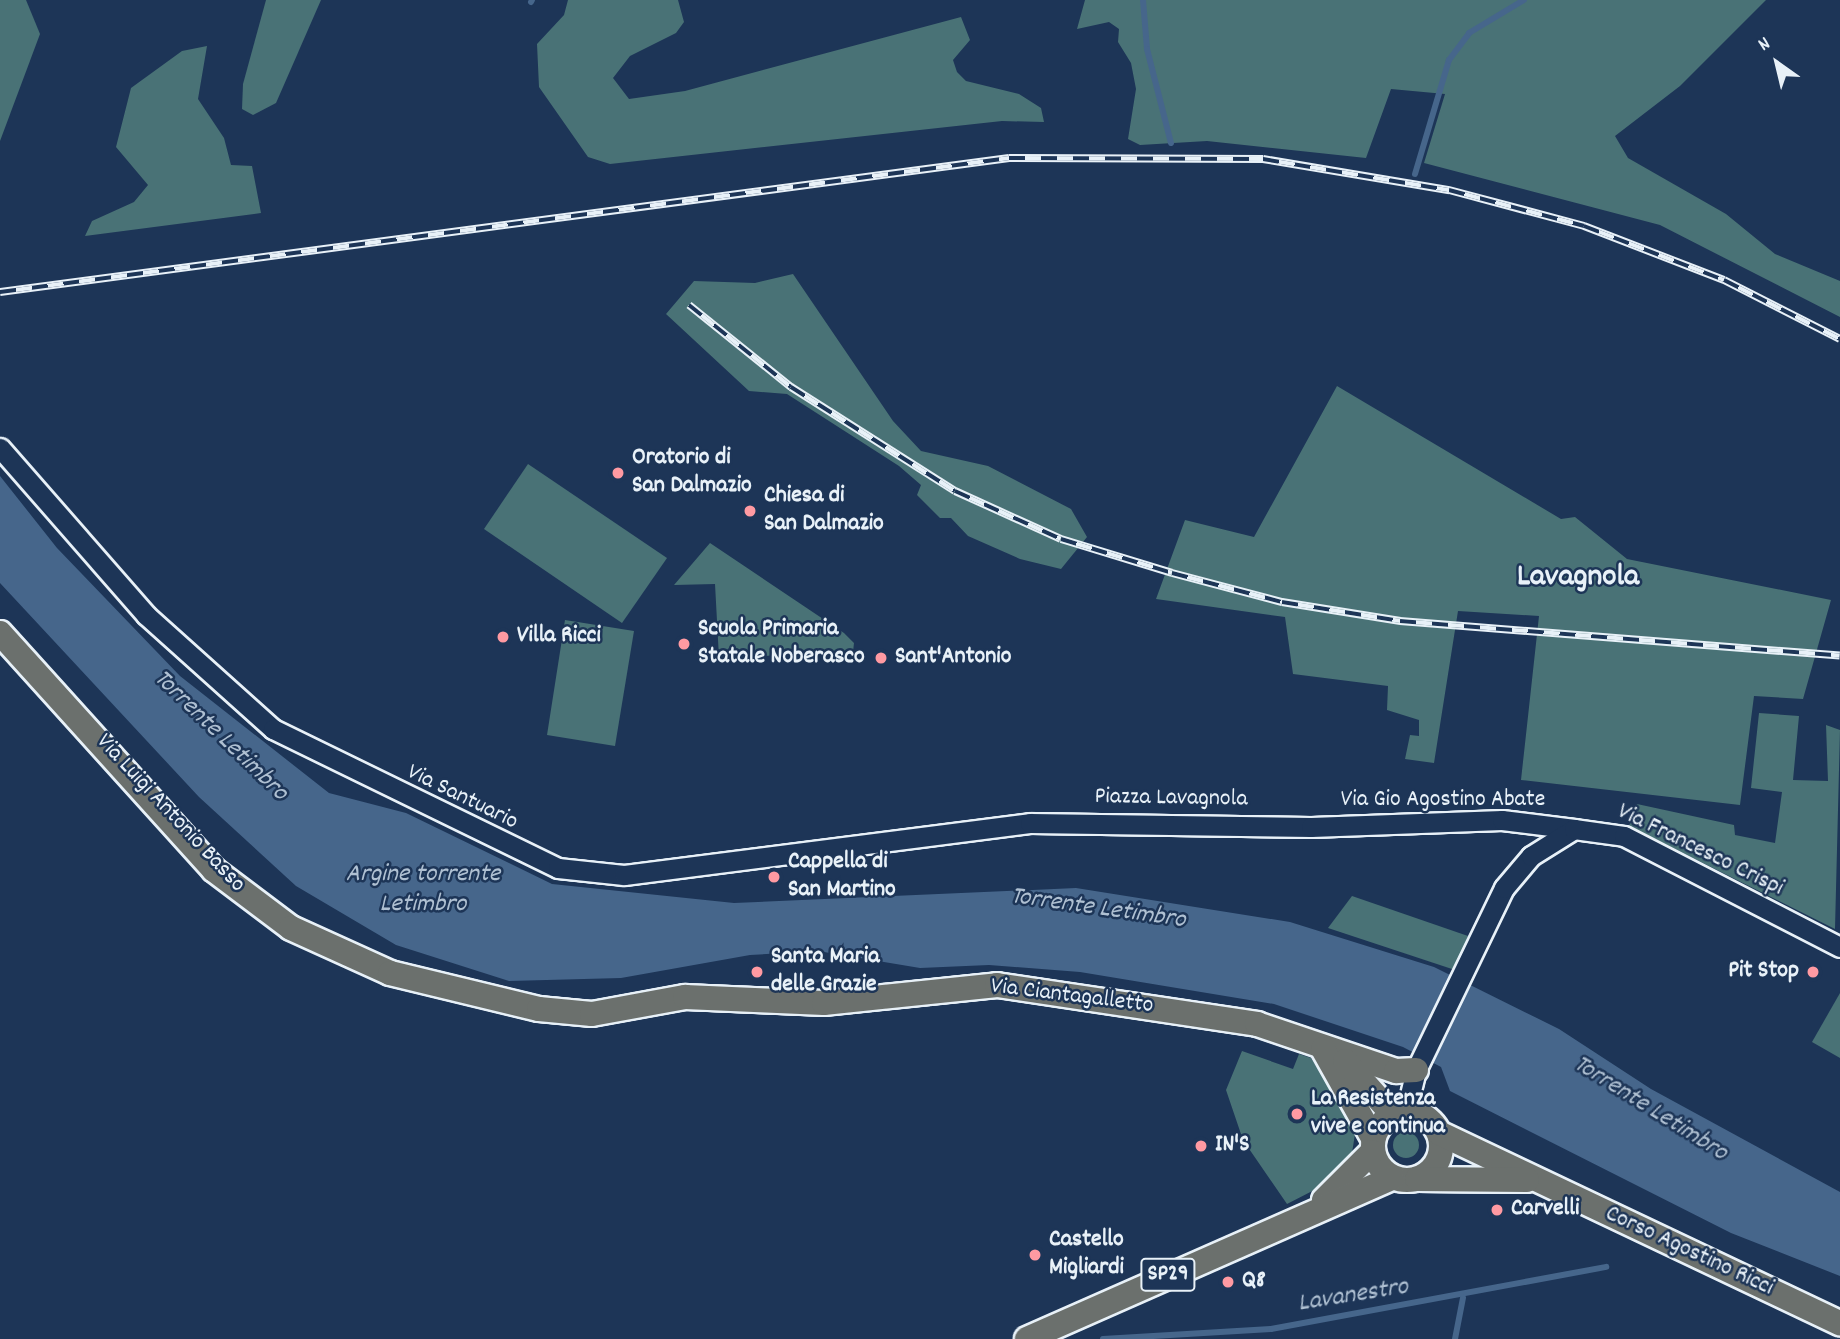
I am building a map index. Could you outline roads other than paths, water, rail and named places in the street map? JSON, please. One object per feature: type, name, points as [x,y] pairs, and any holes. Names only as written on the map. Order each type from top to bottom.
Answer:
[{"type":"main road","name":"Via Luigi Antonio Basso","points":[[0,633],[214,870],[291,928],[341,955],[401,976],[539,1009],[609,1013]]},
{"type":"main road","name":"Via Ciantagalletto","points":[[609,1013],[685,997],[824,1003],[997,985],[1257,1024],[1396,1072],[1418,1065]]},
{"type":"main road","name":"Via Ciantagalletto","points":[[1323,1049],[1354,1069],[1399,1113]]},
{"type":"main road","points":[[1323,1049],[1373,1145],[1404,1178],[1435,1166],[1439,1133],[1426,1117],[1399,1113],[1373,1145]]},
{"type":"main road","name":"Corso Agostino Ricci","points":[[1439,1133],[1688,1254],[1840,1323]]},
{"type":"main road","name":"SP29","points":[[1310,1212],[1373,1145]]},
{"type":"main road","name":"Corso Agostino Ricci","points":[[1404,1178],[1446,1175],[1538,1181]]},
{"type":"main road","name":"SP29","points":[[1027,1339],[1310,1212],[1404,1178]]},
{"type":"street","name":"Via Santuario","points":[[0,448],[146,615],[273,729],[535,861],[624,875],[1030,823]]},
{"type":"street","name":"Via Gio Agostino Abate","points":[[1311,827],[1502,820],[1574,830]]},
{"type":"street","name":"Piazza Lavagnola","points":[[1030,823],[1311,827]]},
{"type":"street","points":[[1399,1113],[1418,1065],[1516,870],[1574,830]]},
{"type":"street","name":"Via Francesco Crispi","points":[[1574,830],[1624,836],[1840,947]]},
{"type":"water","name":"Argine torrente Letimbro","points":[[0,476],[57,548],[180,676],[329,793],[406,813],[552,884],[734,903],[1076,888],[1290,922],[1434,967],[1559,1029],[1651,1089],[1840,1192],[1840,1276],[1731,1233],[1450,1091],[1441,1067],[1403,1047],[1274,1004],[1080,972],[989,965],[920,968],[818,951],[750,955],[621,978],[509,981],[396,945],[296,886],[199,797],[0,583]]},
{"type":"waterway","points":[[1143,0],[1147,49],[1171,143]]},
{"type":"waterway","points":[[1415,174],[1449,60],[1469,33],[1524,0]]},
{"type":"waterway","name":"Lavanestro","points":[[1103,1339],[1271,1329],[1606,1267]]},
{"type":"waterway","points":[[1455,1339],[1463,1298]]},
{"type":"railway","points":[[0,292],[1009,158],[1263,159],[1449,190],[1584,226],[1724,280],[1840,339]]},
{"type":"railway","points":[[689,305],[791,387],[955,491],[1061,539],[1172,573],[1282,602],[1400,621],[1840,656]]},
{"type":"place","name":"Oratorio di San Dalmazio","points":[[618,473]]},
{"type":"place","name":"Chiesa di San Dalmazio","points":[[750,511]]},
{"type":"place","name":"Villa Ricci","points":[[503,637]]},
{"type":"place","name":"Scuola Primaria Statale Noberasco","points":[[684,644]]},
{"type":"place","name":"Sant'Antonio","points":[[881,658]]},
{"type":"place","name":"Cappella di San Martino","points":[[774,877]]},
{"type":"place","name":"Santa Maria delle Grazie","points":[[757,972]]},
{"type":"place","name":"Pit Stop","points":[[1813,972]]},
{"type":"place","name":"La Resistenza vive e continua","points":[[1297,1114]]},
{"type":"place","name":"IN'S","points":[[1201,1146]]},
{"type":"place","name":"Carvelli","points":[[1497,1210]]},
{"type":"place","name":"Castello Migliardi","points":[[1035,1255]]},
{"type":"place","name":"Q8","points":[[1228,1282]]},
{"type":"district","name":"Lavagnola","points":[[1578,578]]},
{"type":"water label","name":"Torrente Letimbro","points":[[220,736]]},
{"type":"water label","name":"Torrente Letimbro","points":[[1098,909]]},
{"type":"water label","name":"Torrente Letimbro","points":[[1650,1109]]}]
